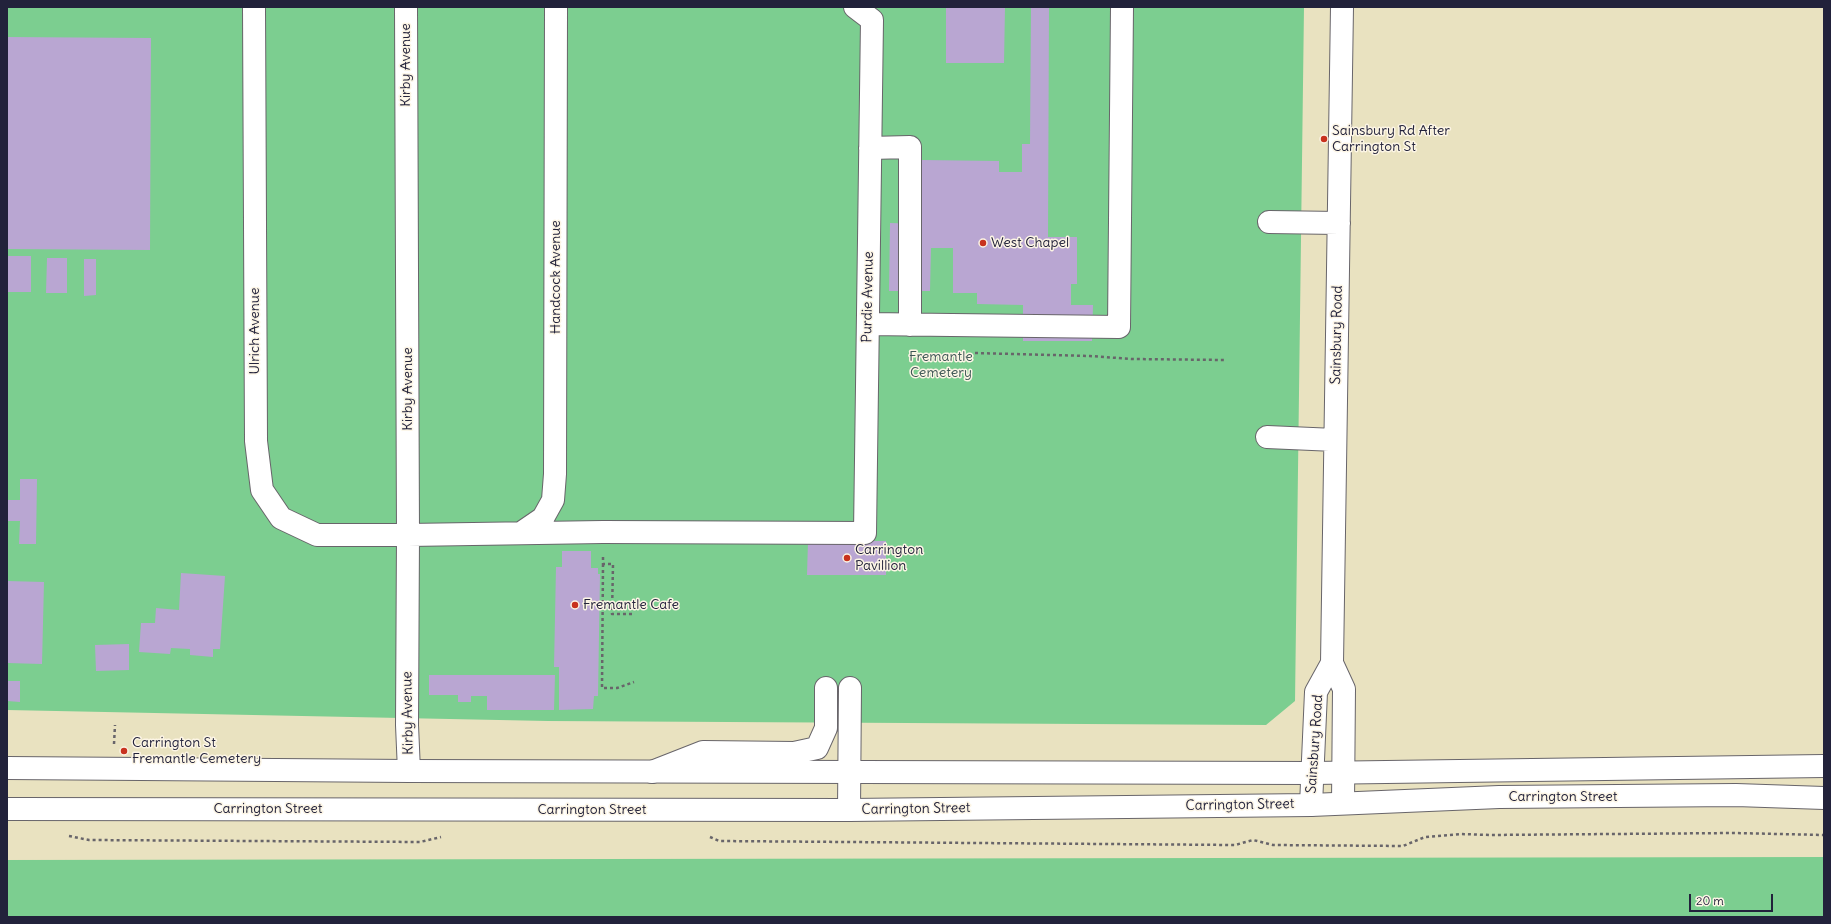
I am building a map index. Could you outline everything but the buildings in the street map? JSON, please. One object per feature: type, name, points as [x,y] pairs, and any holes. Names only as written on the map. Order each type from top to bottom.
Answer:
[{"type":"main road","name":"Ulrich Avenue","points":[[254,7],[256,441],[262,490],[281,518],[317,534],[804,532]]},
{"type":"main road","name":"Kirby Avenue","points":[[406,7],[409,771]]},
{"type":"main road","name":"Handcock Avenue","points":[[521,533],[543,518],[554,500],[556,7]]},
{"type":"main road","name":"Purdie Avenue","points":[[804,532],[865,533],[872,20],[855,7]]},
{"type":"main road","points":[[868,324],[1119,327],[1122,7]]},
{"type":"main road","name":"Sainsbury Road","points":[[1342,7],[1332,663],[1344,689],[1343,804]]},
{"type":"main road","points":[[870,148],[910,147],[910,325]]},
{"type":"main road","points":[[1270,222],[1339,223]]},
{"type":"main road","points":[[1267,437],[1335,440]]},
{"type":"main road","name":"Sainsbury Road","points":[[1311,804],[1316,692],[1332,663]]},
{"type":"main road","points":[[651,772],[703,752],[794,753],[817,748],[826,728],[826,688]]},
{"type":"main road","points":[[849,810],[850,688]]},
{"type":"main road","name":"Carrington Street","points":[[7,768],[651,772],[1313,773],[1824,766]]},
{"type":"main road","name":"Carrington Street","points":[[7,809],[849,810],[1343,804],[1506,797],[1736,795],[1824,798]]},
{"type":"path","points":[[969,353],[1090,356],[1132,359],[1226,360]]},
{"type":"path","points":[[603,532],[602,688],[617,688],[634,682]]},
{"type":"path","points":[[603,564],[613,564],[612,614],[635,614]]},
{"type":"path","points":[[706,835],[719,841],[1235,845],[1253,840],[1273,845],[1388,846],[1403,846],[1425,837],[1461,834],[1734,833],[1824,835]]},
{"type":"path","points":[[62,835],[89,840],[404,842],[420,842],[442,836]]},
{"type":"green space","name":"Fremantle Cemetery","points":[[7,7],[1304,7],[1295,701],[1266,725],[548,721],[7,710]]},
{"type":"green space","points":[[1824,857],[1824,917],[7,917],[7,860]]},
{"type":"place","name":"Sainsbury Rd After Carrington St","points":[[1324,139]]},
{"type":"place","name":"West Chapel","points":[[983,243]]},
{"type":"place","name":"Carrington Pavillion","points":[[847,558]]},
{"type":"place","name":"Fremantle Cafe","points":[[575,605]]},
{"type":"place","name":"Carrington St Fremantle Cemetery","points":[[124,751]]}]
